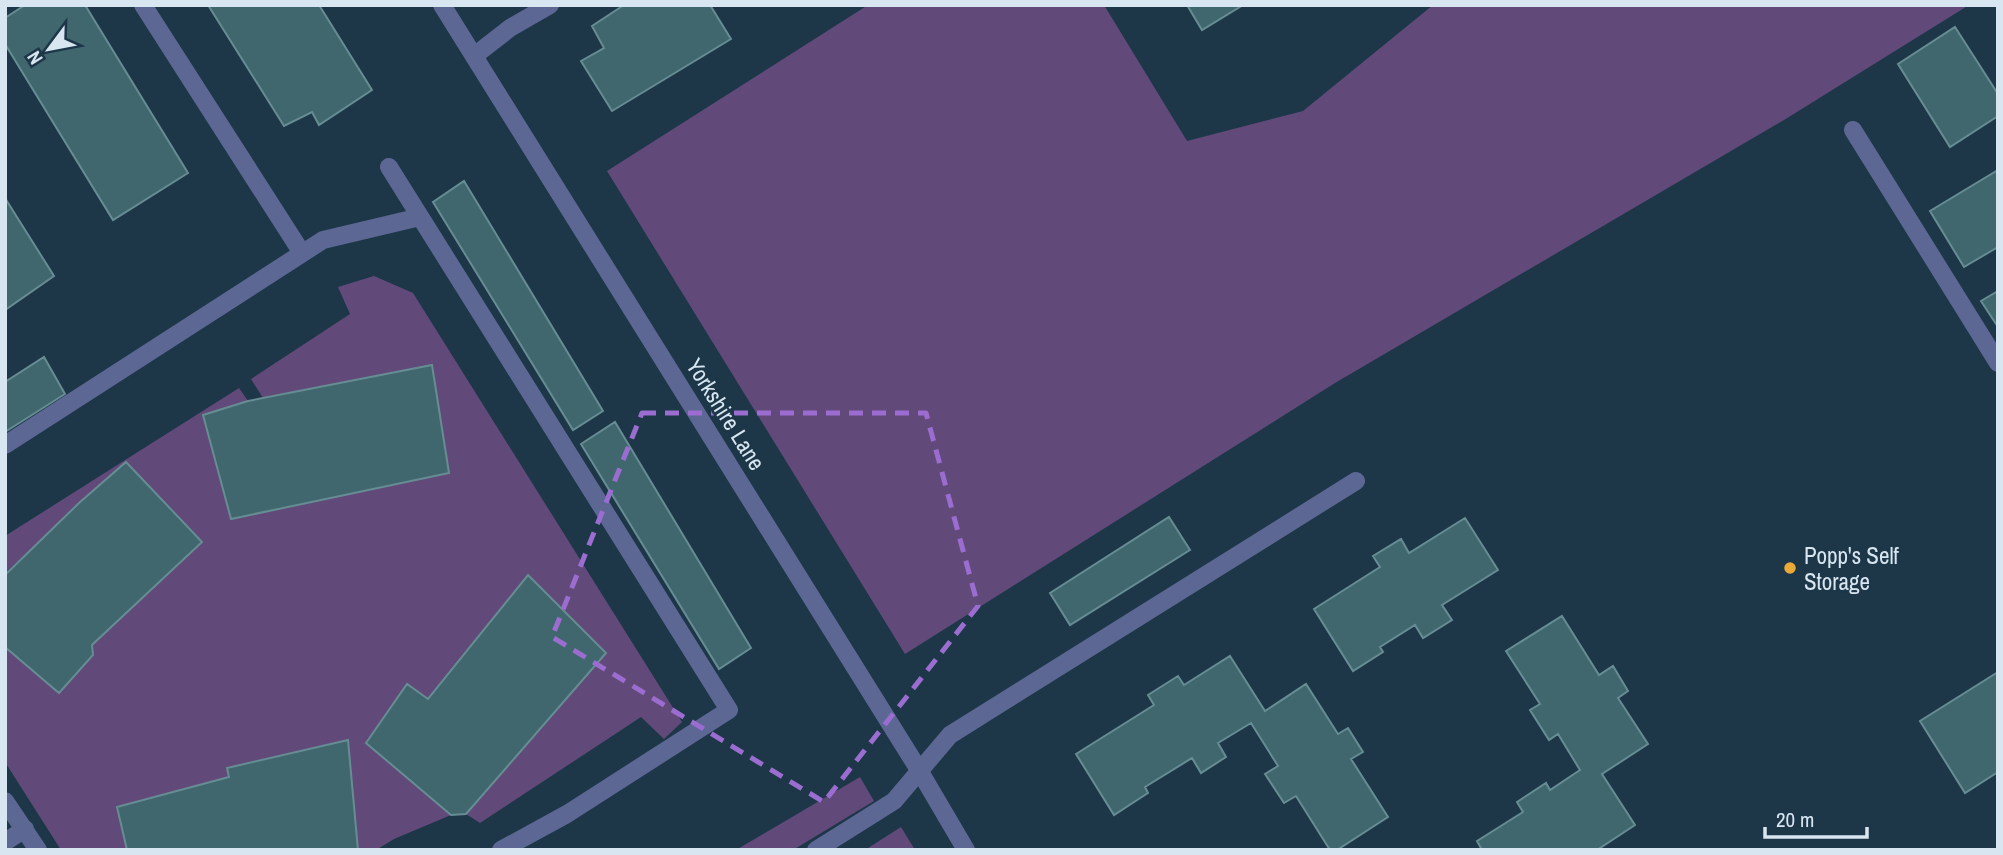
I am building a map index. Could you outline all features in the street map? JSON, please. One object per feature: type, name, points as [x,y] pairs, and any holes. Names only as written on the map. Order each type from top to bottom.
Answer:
[{"type":"street","points":[[143,5],[302,253]]},
{"type":"street","name":"Yorkshire Lane","points":[[442,5],[919,770],[966,850]]},
{"type":"street","points":[[474,56],[510,28],[550,5]]},
{"type":"street","points":[[1853,130],[1998,363]]},
{"type":"street","points":[[389,167],[729,710],[567,814],[501,850]]},
{"type":"street","points":[[5,445],[323,240],[421,217]]},
{"type":"street","points":[[816,850],[894,801],[950,735],[1356,481]]},
{"type":"street","points":[[5,801],[37,850]]},
{"type":"street","points":[[5,842],[25,829]]},
{"type":"highlighted area","points":[[642,413],[926,413],[978,606],[824,802],[552,637]]},
{"type":"shaded area","points":[[868,5],[1104,5],[1187,141],[1303,111],[1433,5],[1969,5],[1784,120],[1335,383],[905,654],[607,171]]},
{"type":"shaded area","points":[[374,276],[413,293],[682,722],[664,739],[641,717],[480,823],[466,814],[428,699],[367,743],[451,815],[394,839],[376,850],[358,850],[348,741],[227,768],[229,777],[118,807],[127,850],[61,850],[5,762],[5,647],[58,692],[92,645],[201,541],[126,462],[5,573],[5,536],[239,388],[317,500],[448,473],[432,365],[263,398],[251,379],[350,314],[338,287]]},
{"type":"shaded area","points":[[860,777],[874,801],[793,850],[736,850]]},
{"type":"shaded area","points":[[901,827],[915,850],[865,850]]},
{"type":"building","points":[[25,5],[85,5],[188,173],[113,220],[5,44],[5,18]]},
{"type":"building","points":[[208,5],[319,5],[372,90],[319,125],[312,112],[284,126]]},
{"type":"building","points":[[624,5],[710,5],[731,39],[612,111],[581,61],[604,48],[592,26]]},
{"type":"building","points":[[1187,5],[1243,5],[1202,30]]},
{"type":"building","points":[[1955,27],[1998,94],[1998,116],[1950,147],[1898,64]]},
{"type":"building","points":[[1998,170],[1998,247],[1964,267],[1930,211]]},
{"type":"building","points":[[464,181],[603,411],[573,430],[433,202]]},
{"type":"building","points":[[5,198],[54,276],[5,310]]},
{"type":"building","points":[[1998,291],[1998,327],[1981,301]]},
{"type":"building","points":[[44,357],[65,394],[5,432],[5,382]]},
{"type":"building","points":[[432,365],[449,473],[231,519],[203,415],[248,401]]},
{"type":"building","points":[[615,422],[751,648],[719,669],[581,444]]},
{"type":"building","points":[[126,462],[202,542],[92,645],[93,655],[59,693],[5,647],[5,575],[79,503]]},
{"type":"building","points":[[1169,517],[1190,550],[1070,625],[1050,593]]},
{"type":"building","points":[[1465,518],[1498,570],[1442,605],[1452,620],[1423,638],[1415,625],[1380,647],[1383,652],[1353,671],[1314,609],[1380,567],[1373,556],[1401,539],[1409,553]]},
{"type":"building","points":[[528,575],[606,653],[466,814],[451,815],[366,743],[407,684],[428,699]]},
{"type":"building","points":[[1562,616],[1599,675],[1613,666],[1628,691],[1618,698],[1648,744],[1602,774],[1635,825],[1597,850],[1482,850],[1477,841],[1523,812],[1517,802],[1546,783],[1550,790],[1580,770],[1558,734],[1549,740],[1530,710],[1540,704],[1506,651]]},
{"type":"building","points":[[1230,656],[1265,711],[1306,684],[1338,734],[1348,728],[1363,752],[1351,759],[1388,817],[1337,850],[1330,850],[1296,796],[1284,803],[1265,774],[1278,766],[1251,723],[1218,743],[1226,757],[1201,773],[1192,758],[1145,787],[1148,793],[1114,815],[1076,754],[1154,705],[1148,695],[1178,676],[1184,685]]},
{"type":"building","points":[[1998,672],[1998,772],[1965,793],[1920,721]]},
{"type":"building","points":[[348,740],[358,850],[127,850],[117,807],[229,777],[227,768]]},
{"type":"place","name":"Popp's Self Storage","points":[[1790,568]]}]
